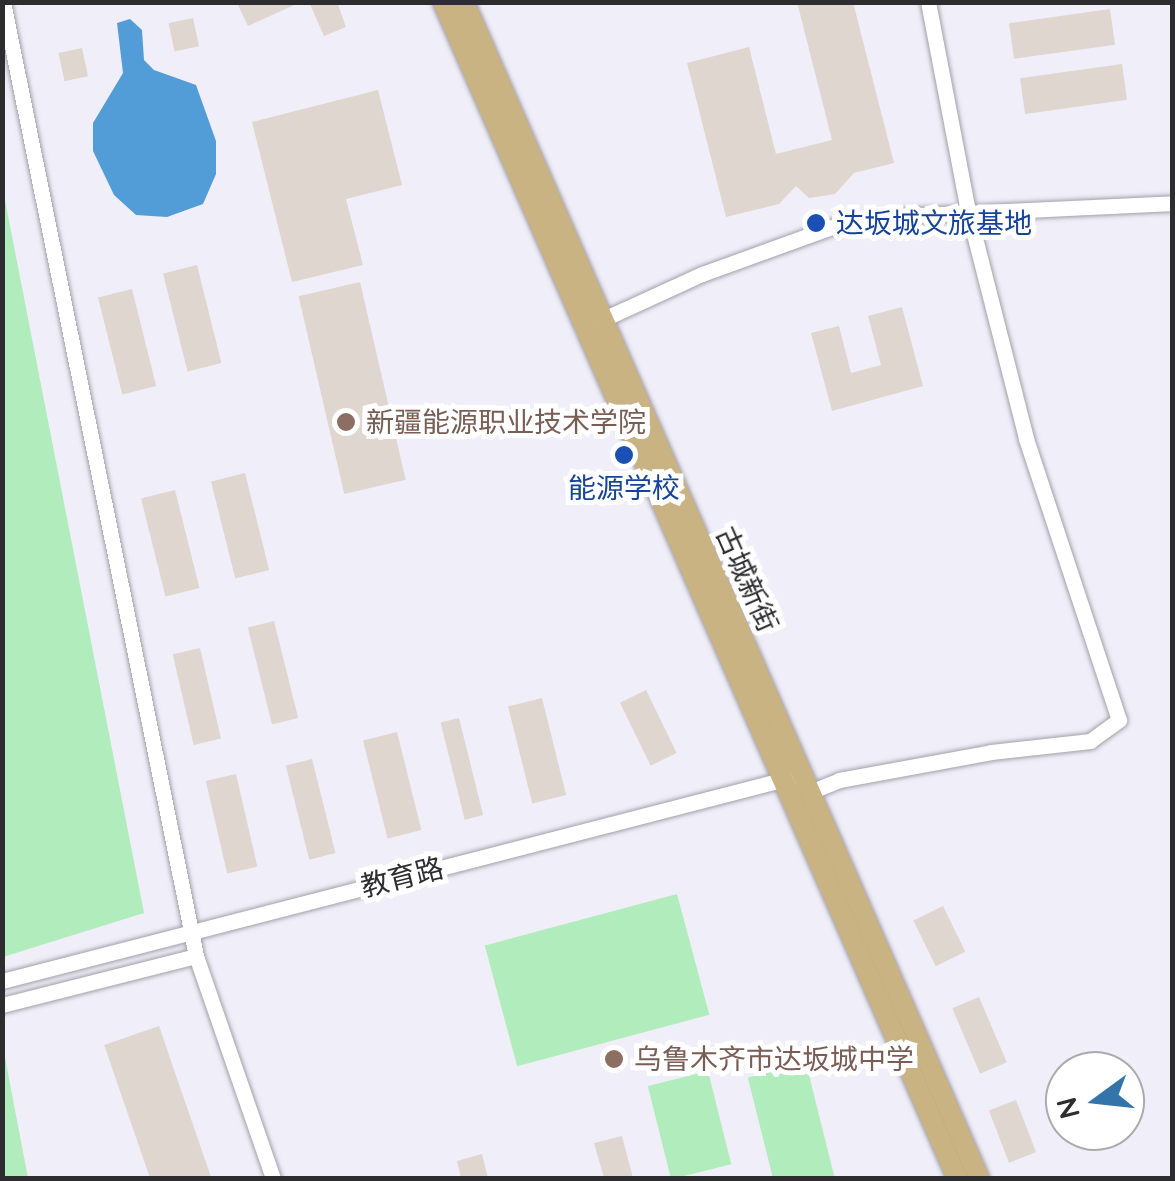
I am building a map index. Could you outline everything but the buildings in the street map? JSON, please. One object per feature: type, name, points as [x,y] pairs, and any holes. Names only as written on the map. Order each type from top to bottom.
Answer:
[{"type":"main road","name":"古城新街","points":[[444,2],[594,323],[979,1178]]},
{"type":"main road","name":"古城新街","points":[[464,2],[594,323]]},
{"type":"main road","name":"古城新街","points":[[799,782],[957,1178]]},
{"type":"street","points":[[4,2],[196,956],[273,1178]]},
{"type":"street","points":[[928,2],[969,216]]},
{"type":"street","points":[[594,323],[719,267],[838,225],[901,216],[969,216],[1172,204]]},
{"type":"street","name":"教育路","points":[[2,980],[799,782],[839,780],[991,752],[1090,741],[1119,720],[1026,438],[969,216]]},
{"type":"street","points":[[2,1005],[196,956]]},
{"type":"green space","points":[[3,190],[144,913],[2,957]]},
{"type":"green space","points":[[677,894],[709,1015],[517,1066],[485,946]]},
{"type":"green space","points":[[3,1047],[28,1178],[3,1178]]},
{"type":"green space","points":[[806,1063],[835,1177],[773,1178],[748,1078]]},
{"type":"green space","points":[[708,1071],[731,1164],[671,1178],[648,1086]]},
{"type":"water","points":[[130,19],[142,30],[144,60],[154,70],[196,85],[216,141],[216,174],[203,204],[167,217],[136,215],[114,195],[93,151],[93,123],[123,73],[117,23]]},
{"type":"place","name":"达坂城文旅基地","points":[[816,223]]},
{"type":"place","name":"新疆能源职业技术学院","points":[[346,422]]},
{"type":"place","name":"能源学校","points":[[624,455]]},
{"type":"place","name":"乌鲁木齐市达坂城中学","points":[[614,1059]]}]
